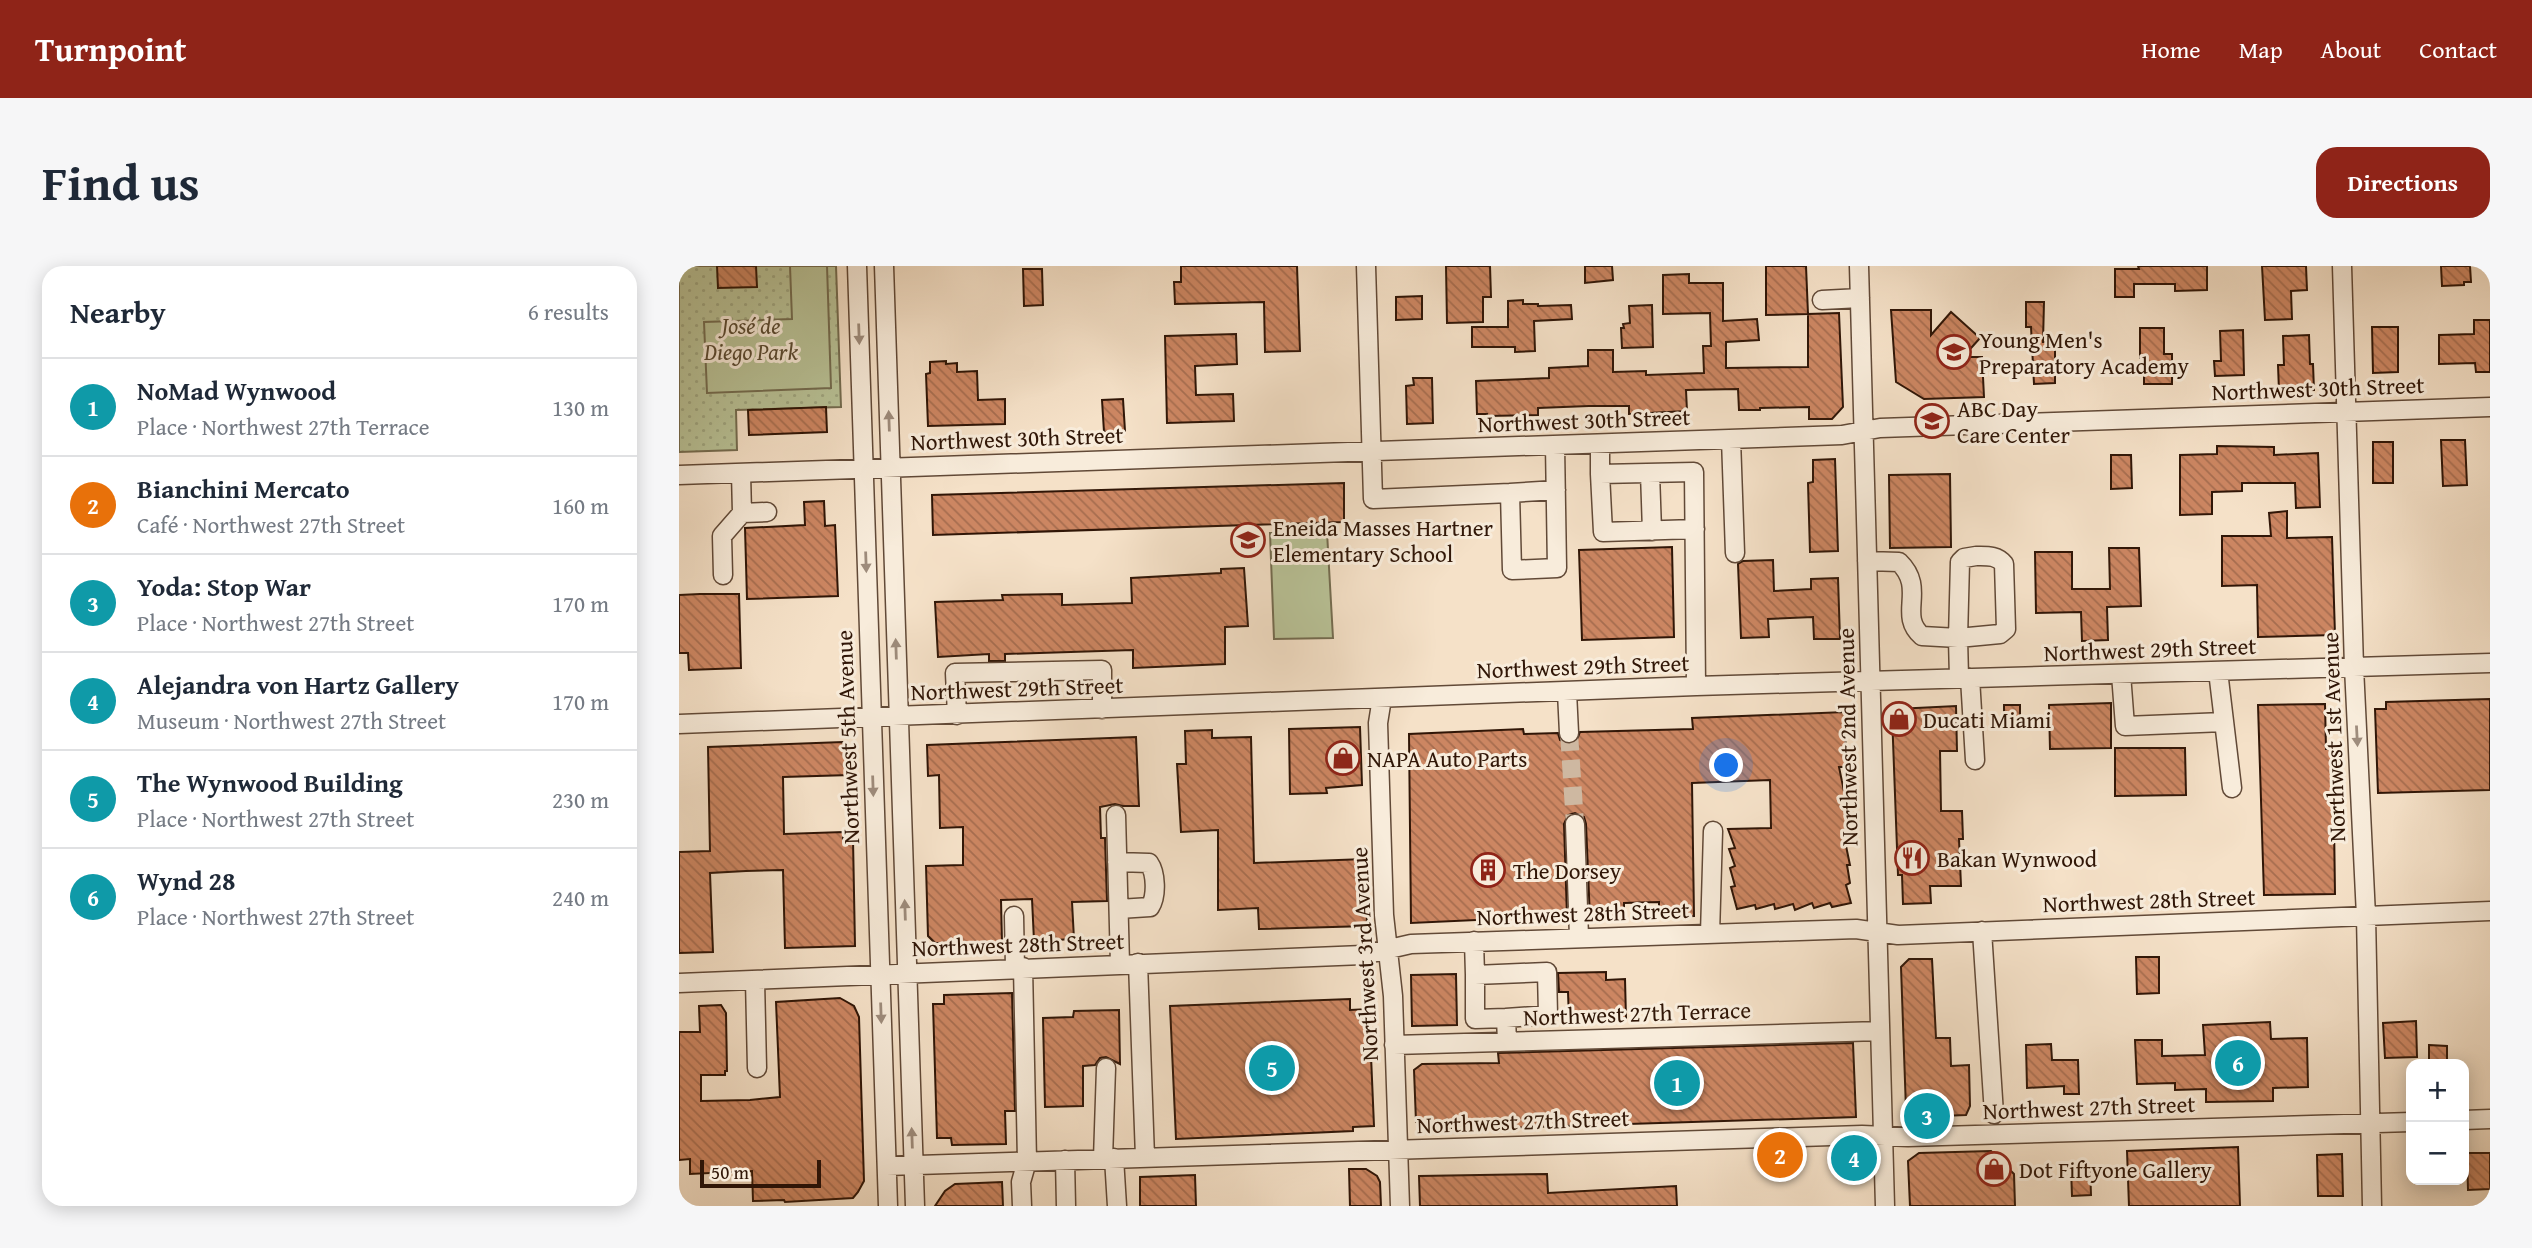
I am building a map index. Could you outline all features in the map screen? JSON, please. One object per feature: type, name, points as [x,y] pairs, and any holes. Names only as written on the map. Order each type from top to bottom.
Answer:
[{"type":"street","name":"Northwest 5th Avenue","points":[[857,266],[888,1206]]},
{"type":"street","points":[[884,266],[915,1206]]},
{"type":"street","points":[[1366,266],[1373,499],[1556,490]]},
{"type":"street","name":"Northwest 2nd Avenue","points":[[1859,266],[1885,1206]]},
{"type":"street","name":"Northwest 1st Avenue","points":[[2342,266],[2354,667],[2366,916],[2372,1206]]},
{"type":"street","points":[[1822,300],[1860,298]]},
{"type":"street","name":"Northwest 30th Street","points":[[679,475],[1842,435],[1880,428],[2490,407]]},
{"type":"street","points":[[1731,439],[1735,553]]},
{"type":"street","points":[[1600,444],[1603,532],[1695,529]]},
{"type":"street","points":[[1510,493],[1511,570],[1557,568],[1555,445]]},
{"type":"street","points":[[1600,474],[1694,472],[1696,686]]},
{"type":"street","points":[[723,575],[722,536],[742,513],[741,473]]},
{"type":"street","points":[[1650,473],[1652,530]]},
{"type":"street","points":[[742,513],[767,512]]},
{"type":"street","points":[[1867,561],[1899,562],[1907,570],[1912,579],[1911,622],[1922,636],[1958,638],[2000,634],[2006,629],[2004,564],[2000,559],[1976,556],[1964,558],[1960,562],[1958,638],[1975,760]]},
{"type":"street","name":"Northwest 29th Street","points":[[679,724],[1696,686],[2490,663]]},
{"type":"street","points":[[957,715],[955,673],[1103,670],[1102,709]]},
{"type":"street","points":[[2218,671],[2231,788]]},
{"type":"street","points":[[2122,674],[2125,726],[2224,722]]},
{"type":"street","points":[[1567,692],[1569,733]]},
{"type":"street","name":"Northwest 3rd Avenue","points":[[1382,698],[1378,723],[1384,915],[1394,1045],[1400,1206]]},
{"type":"street","points":[[1116,815],[1118,909],[1129,964],[1145,1157]]},
{"type":"street","points":[[1575,824],[1579,937]]},
{"type":"street","points":[[1710,934],[1713,831]]},
{"type":"street","points":[[1117,862],[1149,863],[1154,880],[1154,899],[1150,907],[1118,909]]},
{"type":"street","name":"Northwest 28th Street","points":[[679,983],[1363,955],[1411,944],[1474,941],[1856,929],[1898,935],[2490,911]]},
{"type":"street","points":[[1014,916],[1019,967],[1027,1161],[1021,1182],[1022,1206]]},
{"type":"street","points":[[1982,931],[1994,1114]]},
{"type":"street","points":[[1474,941],[1475,1019],[1548,1015],[1547,972],[1475,975]]},
{"type":"street","points":[[755,980],[757,1068]]},
{"type":"street","points":[[1506,1018],[1507,1042]]},
{"type":"street","name":"Northwest 27th Terrace","points":[[1394,1045],[1880,1031]]},
{"type":"street","points":[[1106,1068],[1109,1159],[1117,1206]]},
{"type":"street","points":[[2469,1120],[2490,1119]]},
{"type":"street","name":"Northwest 27th Street","points":[[887,1166],[1862,1135],[2406,1122]]},
{"type":"street","points":[[1065,1160],[1066,1206]]},
{"type":"green space","name":"José de Diego Park","points":[[679,266],[836,266],[841,407],[736,410],[737,450],[679,452]]},
{"type":"green space","points":[[790,266],[827,266],[831,388],[707,393],[704,322],[792,319]]},
{"type":"green space","points":[[1327,532],[1333,638],[1274,639],[1270,533]]},
{"type":"building","points":[[717,266],[756,266],[757,287],[718,288]]},
{"type":"building","points":[[1181,266],[1297,266],[1300,351],[1265,352],[1264,302],[1175,304],[1174,282],[1181,282]]},
{"type":"building","points":[[1446,266],[1490,266],[1491,297],[1483,297],[1483,322],[1447,323]]},
{"type":"building","points":[[1585,266],[1612,266],[1613,280],[1585,283]]},
{"type":"building","points":[[1766,266],[1806,266],[1808,314],[1766,315]]},
{"type":"building","points":[[2138,266],[2207,266],[2207,290],[2175,291],[2175,284],[2134,284],[2134,297],[2115,297],[2115,269],[2139,269]]},
{"type":"building","points":[[2262,266],[2306,266],[2307,290],[2291,291],[2292,319],[2265,320]]},
{"type":"building","points":[[2441,266],[2470,266],[2471,282],[2442,286]]},
{"type":"building","points":[[1023,269],[1042,269],[1043,305],[1024,306]]},
{"type":"building","points":[[1689,274],[1689,283],[1723,283],[1723,321],[1757,319],[1759,340],[1726,342],[1726,368],[1808,367],[1808,314],[1839,313],[1843,407],[1832,419],[1809,419],[1809,407],[1739,410],[1738,389],[1686,390],[1687,411],[1629,414],[1629,406],[1589,406],[1538,408],[1538,415],[1477,414],[1476,381],[1549,378],[1549,368],[1588,366],[1588,350],[1613,350],[1613,372],[1646,371],[1646,375],[1704,373],[1703,346],[1711,346],[1710,313],[1663,314],[1663,275]]},
{"type":"building","points":[[1422,296],[1422,319],[1396,320],[1396,297]]},
{"type":"building","points":[[1523,300],[1523,304],[1538,306],[1571,305],[1572,319],[1534,321],[1535,351],[1515,352],[1515,347],[1472,347],[1472,327],[1508,327],[1508,301]]},
{"type":"building","points":[[2026,302],[2044,302],[2043,342],[2055,342],[2055,383],[2034,384],[2031,327],[2026,327]]},
{"type":"building","points":[[1652,305],[1653,347],[1622,348],[1621,328],[1624,328],[1623,324],[1630,323],[1629,306]]},
{"type":"building","points":[[1891,310],[1931,310],[1931,335],[1951,312],[1980,338],[1963,357],[1982,357],[1984,397],[1924,399],[1896,382]]},
{"type":"building","points":[[2474,320],[2490,320],[2490,372],[2476,372],[2475,363],[2439,364],[2439,335],[2474,334]]},
{"type":"building","points":[[2372,327],[2398,327],[2398,372],[2373,373]]},
{"type":"building","points":[[2140,328],[2164,328],[2164,354],[2172,354],[2172,384],[2144,384],[2144,358],[2140,358]]},
{"type":"building","points":[[2243,330],[2244,375],[2215,376],[2214,361],[2221,361],[2220,331]]},
{"type":"building","points":[[1236,334],[1237,364],[1195,366],[1196,395],[1233,394],[1234,421],[1167,423],[1165,336]]},
{"type":"building","points":[[2309,335],[2314,390],[2279,391],[2278,365],[2284,365],[2283,336]]},
{"type":"building","points":[[946,361],[946,364],[957,363],[957,372],[977,371],[978,400],[1005,399],[1005,424],[928,426],[926,374],[930,373],[930,362]]},
{"type":"building","points":[[1413,378],[1432,378],[1433,423],[1407,424],[1406,386],[1414,385]]},
{"type":"building","points":[[1123,399],[1125,431],[1104,432],[1102,400]]},
{"type":"building","points":[[826,407],[827,432],[749,435],[748,410]]},
{"type":"building","points":[[2441,440],[2465,440],[2467,485],[2443,486]]},
{"type":"building","points":[[2373,442],[2393,442],[2393,483],[2373,483]]},
{"type":"building","points":[[2217,446],[2274,447],[2274,455],[2318,453],[2320,507],[2296,508],[2295,483],[2242,483],[2242,491],[2212,492],[2212,514],[2180,515],[2180,455],[2217,454]]},
{"type":"building","points":[[2111,455],[2131,455],[2132,488],[2111,489]]},
{"type":"building","points":[[1835,459],[1838,551],[1810,552],[1808,483],[1813,482],[1813,460]]},
{"type":"building","points":[[1950,474],[1951,547],[1890,548],[1889,475]]},
{"type":"building","points":[[1344,483],[1344,522],[933,535],[932,495]]},
{"type":"building","points":[[824,501],[825,526],[835,525],[838,596],[747,599],[745,528],[805,525],[804,502]]},
{"type":"building","points":[[2287,511],[2287,538],[2332,537],[2335,635],[2258,637],[2257,585],[2222,586],[2222,536],[2271,536],[2269,513]]},
{"type":"building","points":[[1672,547],[1674,637],[1582,640],[1579,550]]},
{"type":"building","points":[[2109,548],[2139,548],[2141,606],[2107,607],[2108,640],[2082,641],[2081,612],[2036,613],[2035,552],[2072,552],[2072,589],[2110,589]]},
{"type":"building","points":[[1773,560],[1774,591],[1811,589],[1811,579],[1838,578],[1840,639],[1814,639],[1813,617],[1768,619],[1769,637],[1741,638],[1738,564],[1743,561]]},
{"type":"building","points":[[1244,568],[1248,626],[1225,627],[1225,664],[1133,668],[1133,650],[1005,654],[1005,661],[989,661],[989,654],[938,657],[935,602],[1003,600],[1002,595],[1062,594],[1062,605],[1132,603],[1131,578],[1221,573],[1221,569]]},
{"type":"building","points":[[739,594],[741,668],[689,670],[688,653],[679,653],[679,595]]},
{"type":"building","points":[[2490,699],[2490,790],[2378,793],[2375,709],[2386,709],[2386,702]]},
{"type":"building","points":[[2111,703],[2111,748],[2050,749],[2049,705]]},
{"type":"building","points":[[2325,704],[2326,749],[2333,749],[2335,894],[2264,895],[2258,705]]},
{"type":"building","points":[[2004,705],[2020,705],[2020,726],[2004,727]]},
{"type":"building","points":[[1956,706],[1957,751],[1940,751],[1941,811],[1962,811],[1963,839],[1959,839],[1961,886],[1930,886],[1931,903],[1903,904],[1902,875],[1898,875],[1892,714],[1896,709]]},
{"type":"building","points":[[1845,712],[1846,767],[1839,767],[1849,825],[1846,826],[1849,846],[1846,846],[1850,883],[1846,885],[1851,903],[1832,907],[1830,903],[1814,908],[1812,903],[1795,910],[1793,904],[1775,909],[1774,904],[1756,909],[1755,905],[1737,909],[1731,887],[1735,886],[1730,868],[1735,866],[1729,849],[1735,848],[1728,829],[1771,828],[1770,780],[1692,783],[1694,916],[1659,917],[1659,902],[1624,903],[1624,918],[1590,919],[1586,824],[1584,817],[1575,813],[1568,815],[1564,824],[1567,916],[1411,923],[1409,734],[1523,729],[1524,734],[1558,733],[1560,740],[1569,744],[1576,742],[1580,732],[1693,729],[1692,718]]},
{"type":"building","points":[[1360,727],[1362,785],[1326,788],[1327,793],[1290,794],[1289,729]]},
{"type":"building","points":[[1212,730],[1212,738],[1251,737],[1254,863],[1365,859],[1367,926],[1259,929],[1258,908],[1218,910],[1218,830],[1181,832],[1177,764],[1186,764],[1185,731]]},
{"type":"building","points":[[1136,737],[1139,806],[1115,804],[1100,807],[1101,838],[1105,838],[1107,901],[1072,902],[1074,939],[1034,941],[1032,899],[1001,900],[1002,942],[935,943],[928,936],[926,866],[963,865],[963,827],[940,828],[939,775],[928,776],[927,745]]},
{"type":"building","points":[[843,742],[850,749],[850,775],[783,777],[784,834],[843,832],[843,839],[853,839],[855,946],[785,948],[783,870],[746,871],[710,873],[713,952],[679,953],[679,852],[710,851],[708,747]]},
{"type":"building","points":[[2115,748],[2185,748],[2186,795],[2115,796]]},
{"type":"building","points":[[2136,957],[2159,957],[2159,993],[2137,994]]},
{"type":"building","points":[[1909,959],[1932,959],[1936,1038],[1950,1038],[1951,1066],[1969,1065],[1970,1106],[1966,1115],[1914,1117],[1906,1110],[1901,967]]},
{"type":"building","points":[[1606,972],[1606,980],[1625,979],[1626,1018],[1569,1020],[1568,992],[1559,992],[1558,973]]},
{"type":"building","points":[[1456,974],[1457,1025],[1412,1026],[1411,975]]},
{"type":"building","points":[[1012,993],[1015,1111],[1005,1111],[1006,1144],[952,1145],[951,1138],[937,1138],[933,1004],[944,1004],[944,995]]},
{"type":"building","points":[[840,998],[854,1006],[859,1017],[864,1181],[853,1198],[753,1201],[752,1171],[690,1174],[690,1159],[679,1160],[679,1032],[700,1032],[699,1006],[721,1005],[726,1013],[727,1071],[725,1075],[701,1075],[701,1101],[750,1100],[780,1097],[776,1002]]},
{"type":"building","points":[[1350,999],[1350,1010],[1369,1009],[1374,1126],[1353,1127],[1353,1131],[1176,1139],[1170,1006]]},
{"type":"building","points":[[1119,1010],[1120,1064],[1106,1057],[1100,1058],[1095,1065],[1083,1066],[1083,1106],[1045,1107],[1043,1018],[1073,1017],[1074,1011]]},
{"type":"building","points":[[2416,1021],[2417,1057],[2385,1058],[2383,1023]]},
{"type":"building","points":[[2270,1022],[2271,1039],[2307,1038],[2308,1087],[2273,1088],[2273,1101],[2206,1102],[2206,1089],[2175,1090],[2175,1083],[2137,1084],[2135,1040],[2162,1040],[2162,1056],[2205,1055],[2203,1025]]},
{"type":"building","points":[[1853,1043],[1856,1117],[1500,1128],[1426,1128],[1416,1122],[1414,1070],[1422,1064],[1499,1063],[1498,1053]]},
{"type":"building","points":[[2051,1044],[2052,1060],[2078,1060],[2079,1094],[2064,1094],[2064,1086],[2027,1088],[2026,1045]]},
{"type":"building","points":[[2429,1045],[2447,1046],[2447,1059],[2429,1059]]},
{"type":"building","points":[[2238,1147],[2240,1206],[2129,1206],[2127,1151]]},
{"type":"building","points":[[1991,1151],[2014,1174],[2015,1206],[1910,1206],[1908,1161],[1919,1153]]},
{"type":"building","points":[[2469,1153],[2490,1153],[2490,1189],[2468,1190]]},
{"type":"building","points":[[2342,1154],[2343,1196],[2318,1196],[2317,1155]]},
{"type":"building","points":[[2090,1167],[2091,1195],[2072,1196],[2071,1168]]},
{"type":"building","points":[[1349,1169],[1366,1169],[1377,1176],[1380,1182],[1381,1206],[1350,1206]]},
{"type":"building","points":[[1547,1174],[1548,1193],[1676,1186],[1677,1206],[1420,1206],[1419,1176]]},
{"type":"building","points":[[1195,1175],[1196,1206],[1140,1206],[1140,1177]]},
{"type":"building","points":[[1002,1182],[1003,1206],[935,1206],[945,1191],[955,1184]]},
{"type":"tunnel","points":[[1569,733],[1575,824]]},
{"type":"place","name":"Young Men's Preparatory Academy","points":[[1954,352]]},
{"type":"place","name":"ABC Day Care Center","points":[[1932,421]]},
{"type":"place","name":"Eneida Masses Hartner Elementary School","points":[[1248,540]]},
{"type":"place","name":"Ducati Miami","points":[[1899,719]]},
{"type":"place","name":"NAPA Auto Parts","points":[[1343,758]]},
{"type":"place","name":"Bakan Wynwood","points":[[1912,858]]},
{"type":"place","name":"The Dorsey","points":[[1488,870]]},
{"type":"place","name":"Wynd 28","points":[[2238,1063]]},
{"type":"place","name":"The Wynwood Building","points":[[1272,1068]]},
{"type":"place","name":"NoMad Wynwood","points":[[1677,1083]]},
{"type":"place","name":"Yoda: Stop War","points":[[1927,1116]]},
{"type":"place","name":"Bianchini Mercato","points":[[1780,1155]]},
{"type":"place","name":"Alejandra von Hartz Gallery","points":[[1854,1158]]},
{"type":"place","name":"Dot Fiftyone Gallery","points":[[1994,1169]]}]
